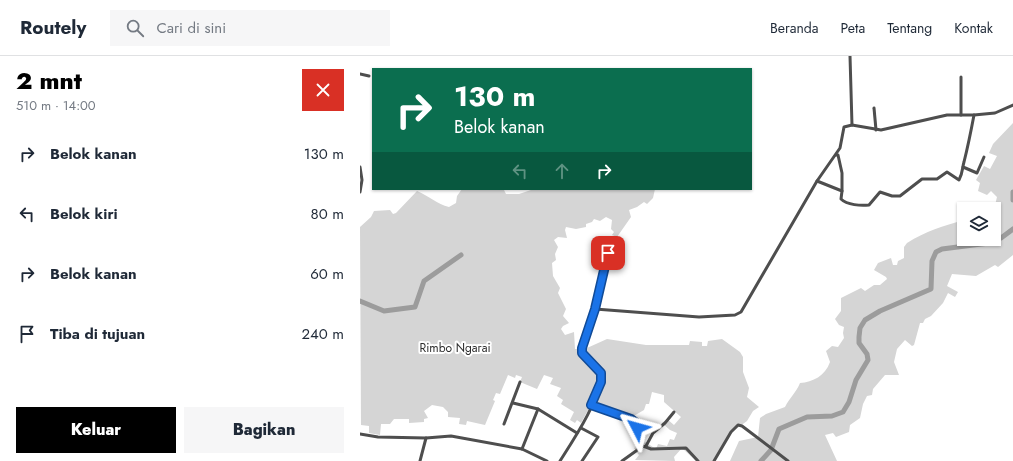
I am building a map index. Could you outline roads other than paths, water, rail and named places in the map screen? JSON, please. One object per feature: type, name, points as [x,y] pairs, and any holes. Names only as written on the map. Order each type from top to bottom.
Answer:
[{"type":"street","points":[[850,56],[852,125]]},
{"type":"street","points":[[360,74],[369,76]]},
{"type":"street","points":[[961,115],[962,77]]},
{"type":"street","points":[[595,309],[699,317],[735,315],[741,312],[817,181],[836,155],[840,148],[844,127],[852,125],[876,130],[947,115],[995,113],[1013,105]]},
{"type":"street","points":[[874,108],[876,130]]},
{"type":"street","points":[[836,155],[838,155],[842,173],[841,199],[844,202],[869,205],[880,192],[892,196],[900,196],[922,179],[937,179],[947,172],[959,180],[969,147],[974,115]]},
{"type":"street","points":[[964,167],[977,173],[984,157]]},
{"type":"street","points":[[360,167],[362,180],[360,192]]},
{"type":"street","points":[[817,181],[842,192]]},
{"type":"street","points":[[560,461],[581,428],[601,382],[601,373],[582,353],[582,348],[595,309],[608,253]]},
{"type":"street","points":[[504,424],[520,382]]},
{"type":"street","points":[[513,403],[538,409],[577,433]]},
{"type":"street","points":[[591,405],[633,420],[637,425],[636,440],[640,447]]},
{"type":"street","points":[[522,449],[538,409]]},
{"type":"street","points":[[646,446],[652,433],[665,423],[674,412]]},
{"type":"street","points":[[714,461],[734,427],[738,425],[742,426],[788,461]]},
{"type":"street","points":[[581,428],[598,437],[582,461]]},
{"type":"street","points":[[360,434],[378,437],[426,438],[451,436],[494,442],[522,449],[547,461]]},
{"type":"street","points":[[420,461],[426,438]]},
{"type":"street","points":[[622,461],[640,447],[646,446],[651,448],[686,448],[698,461]]},
{"type":"waterway","points":[[1013,192],[1013,200]]},
{"type":"waterway","points":[[761,461],[771,450],[779,429],[807,417],[832,416],[843,412],[849,402],[856,380],[868,360],[867,354],[859,343],[860,328],[865,320],[880,311],[931,289],[932,261],[936,252],[942,249],[989,243],[1001,238],[1013,229]]},
{"type":"waterway","points":[[360,301],[384,311],[415,307],[424,281],[461,255]]},
{"type":"park label","name":"Rimbo Ngarai","points":[[455,348]]}]
